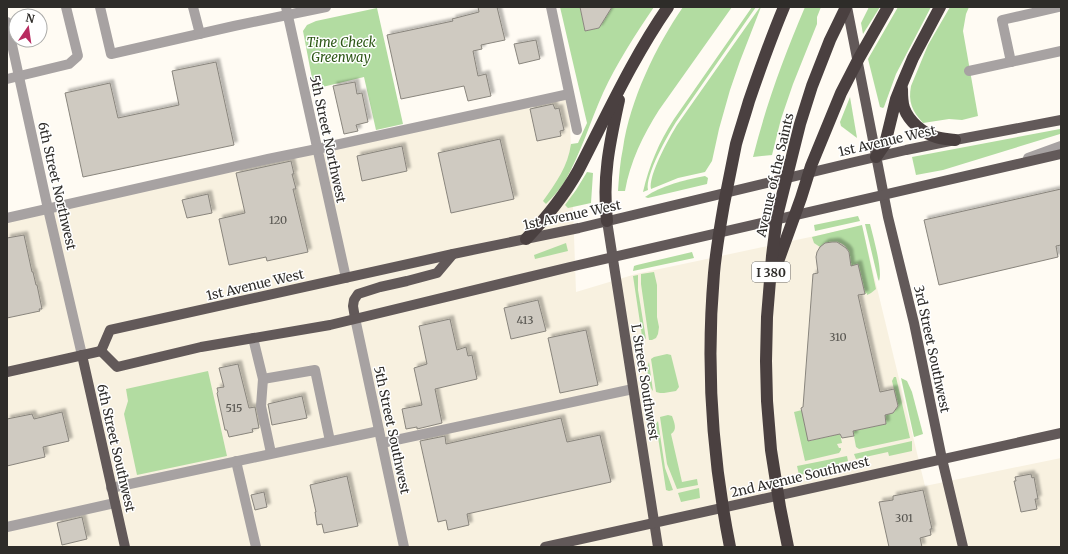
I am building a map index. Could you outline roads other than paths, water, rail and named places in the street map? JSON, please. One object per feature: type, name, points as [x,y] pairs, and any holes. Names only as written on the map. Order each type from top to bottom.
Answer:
[{"type":"highway","points":[[526,239],[569,186],[628,72],[668,7]]},
{"type":"highway","points":[[730,547],[718,478],[712,398],[710,359],[714,271],[720,227],[737,144],[761,65],[784,7]]},
{"type":"highway","name":"Avenue of the Saints","points":[[788,547],[771,450],[767,401],[767,317],[772,256],[777,216],[800,124],[812,86],[830,40],[846,7]]},
{"type":"highway","points":[[770,284],[811,166],[840,93],[858,58],[888,7]]},
{"type":"highway","points":[[876,157],[885,144],[894,106],[913,58],[940,7]]},
{"type":"highway","points":[[902,84],[902,100],[904,110],[911,121],[922,130],[937,137],[955,140]]},
{"type":"highway","points":[[607,221],[604,195],[605,175],[609,147],[622,85]]},
{"type":"main road","name":"3rd Street Southwest","points":[[846,7],[884,195],[914,323],[942,459],[963,547]]},
{"type":"main road","name":"1st Avenue West","points":[[101,351],[110,330],[453,254],[579,228],[876,157],[1061,120]]},
{"type":"main road","points":[[7,372],[101,351],[117,367],[201,347],[330,325],[354,318],[1061,154]]},
{"type":"main road","name":"L Street Southwest","points":[[607,221],[658,547]]},
{"type":"main road","points":[[354,318],[353,306],[354,300],[358,294],[437,273],[453,254]]},
{"type":"main road","name":"6th Street Southwest","points":[[82,355],[125,547]]},
{"type":"main road","name":"2nd Avenue Southwest","points":[[545,547],[1061,433]]},
{"type":"street","points":[[7,78],[69,64],[78,56],[66,7]]},
{"type":"street","points":[[100,7],[111,54],[234,26],[287,11],[326,7]]},
{"type":"street","points":[[193,7],[200,34]]},
{"type":"street","points":[[551,7],[577,130]]},
{"type":"street","points":[[1011,62],[1002,20],[1059,7]]},
{"type":"street","name":"5th Street Northwest","points":[[287,11],[346,278]]},
{"type":"street","name":"6th Street Northwest","points":[[7,22],[82,355]]},
{"type":"street","points":[[969,70],[1061,51]]},
{"type":"street","points":[[7,218],[569,94]]},
{"type":"street","points":[[994,170],[1061,146]]},
{"type":"street","name":"5th Street Southwest","points":[[354,318],[404,547]]},
{"type":"street","points":[[253,338],[263,379],[261,406],[270,454]]},
{"type":"street","points":[[263,379],[315,370],[330,441]]},
{"type":"street","points":[[382,443],[633,389]]},
{"type":"street","points":[[111,488],[379,431]]},
{"type":"street","points":[[236,461],[256,547]]},
{"type":"street","points":[[7,526],[115,503]]},
{"type":"park label","name":"Time Check Greenway","points":[[341,50]]}]
